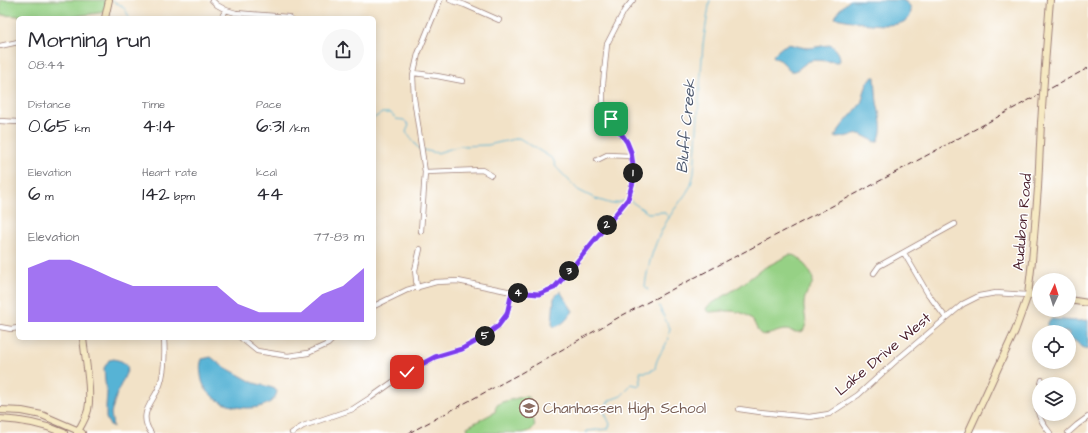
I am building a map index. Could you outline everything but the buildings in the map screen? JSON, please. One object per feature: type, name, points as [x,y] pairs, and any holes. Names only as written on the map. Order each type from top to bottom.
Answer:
[{"type":"street","points":[[105,16],[109,0]]},
{"type":"street","points":[[212,0],[226,10],[236,13],[275,16]]},
{"type":"street","points":[[421,231],[425,172],[414,98],[414,73],[418,54],[440,0]]},
{"type":"street","points":[[450,0],[499,20]]},
{"type":"street","points":[[376,305],[407,290],[436,282],[458,281],[512,292],[539,294],[554,288],[571,269],[628,199],[633,182],[632,156],[627,142],[611,119],[603,102],[603,84],[606,44],[624,12],[633,0]]},
{"type":"street","name":"Audubon Road","points":[[968,433],[1015,331],[1028,295],[1038,188],[1050,0]]},
{"type":"street","points":[[222,16],[226,10]]},
{"type":"street","points":[[0,46],[16,42]]},
{"type":"street","points":[[414,73],[463,81]]},
{"type":"street","points":[[0,121],[16,122]]},
{"type":"street","points":[[597,160],[607,155],[632,156]]},
{"type":"street","points":[[425,172],[482,170],[491,175]]},
{"type":"street","points":[[874,273],[879,266],[955,224]]},
{"type":"street","points":[[417,288],[415,270],[420,249]]},
{"type":"street","points":[[904,253],[928,294],[946,318]]},
{"type":"street","points":[[292,433],[303,426],[353,409],[407,372],[435,357],[462,349],[482,338],[498,326],[507,314],[512,292]]},
{"type":"street","name":"Lake Drive West","points":[[739,409],[744,411],[809,417],[829,414],[858,395],[963,304],[979,296],[996,293],[1032,295]]},
{"type":"street","points":[[1076,301],[1088,303]]},
{"type":"street","points":[[0,327],[10,329],[16,328]]},
{"type":"street","points":[[0,410],[22,411],[42,415],[79,432],[88,411],[89,401],[88,372],[83,340]]},
{"type":"street","points":[[151,433],[145,416],[160,384],[164,365],[164,340]]},
{"type":"street","points":[[244,340],[257,350],[288,356],[308,353],[328,344],[332,340]]},
{"type":"street","points":[[1068,433],[1088,417]]},
{"type":"street","points":[[0,419],[37,423],[64,433]]},
{"type":"street","points":[[1042,421],[1050,433]]},
{"type":"green space","points":[[0,0],[109,0],[106,12],[77,16],[0,15]]},
{"type":"green space","points":[[789,255],[796,256],[800,259],[810,271],[813,281],[805,296],[804,307],[806,324],[803,331],[797,332],[785,330],[763,335],[760,333],[753,321],[744,314],[733,311],[707,311],[706,309],[708,306],[740,286],[762,269]]},
{"type":"green space","points":[[525,396],[529,398],[535,426],[530,431],[523,433],[469,433],[467,427],[495,412],[496,406],[502,402]]},
{"type":"water","points":[[850,0],[902,0],[908,4],[911,11],[908,19],[901,23],[891,25],[878,25],[835,18],[839,10]]},
{"type":"water","points":[[788,44],[803,48],[831,45],[837,51],[840,60],[839,62],[812,60],[796,71],[790,71],[781,61],[773,57],[774,54],[782,47]]},
{"type":"water","points":[[875,77],[881,127],[878,141],[876,142],[860,134],[837,138],[835,137],[840,128],[861,103],[868,81]]},
{"type":"water","points":[[560,291],[573,311],[562,323],[554,327],[552,324],[554,298]]},
{"type":"water","points":[[1051,319],[1077,321],[1088,320],[1088,349],[1076,342],[1076,325],[1048,325],[1048,322]]},
{"type":"water","points":[[211,357],[221,365],[254,383],[273,388],[277,391],[273,400],[264,405],[252,408],[226,404],[214,397],[205,388],[200,371],[202,359]]},
{"type":"water","points":[[114,359],[126,364],[128,369],[117,393],[111,413],[113,427],[109,424],[106,418],[107,393],[104,368],[109,360]]},
{"type":"waterway","name":"Bluff Creek","points":[[648,290],[645,286],[646,277],[656,243],[668,219],[691,185],[694,173],[703,44],[710,0]]},
{"type":"waterway","points":[[112,1],[123,7],[128,16]]},
{"type":"waterway","points":[[376,117],[382,113],[391,113],[396,119],[404,120],[409,125],[406,132],[420,150]]},
{"type":"waterway","points":[[423,150],[437,153],[460,146],[488,145],[519,138],[553,159],[556,167],[578,190],[596,199],[612,204],[624,201]]},
{"type":"waterway","points":[[629,200],[648,213],[664,212],[669,218]]},
{"type":"waterway","name":"Bluff Creek","points":[[587,433],[586,431],[608,429],[610,424],[603,409],[610,400],[621,396],[631,384],[640,386],[640,372],[647,372],[655,369],[658,359],[667,342],[670,328],[659,306]]},
{"type":"railway","points":[[409,433],[521,373],[621,316],[863,190],[1088,68]]},
{"type":"place","name":"Chanhassen High School","points":[[529,408]]},
{"type":"route","points":[[407,372],[435,357],[462,349],[482,338],[498,326],[507,314],[512,292],[539,294],[554,288],[602,232],[628,199],[633,182],[631,152],[627,142],[611,119]]}]
